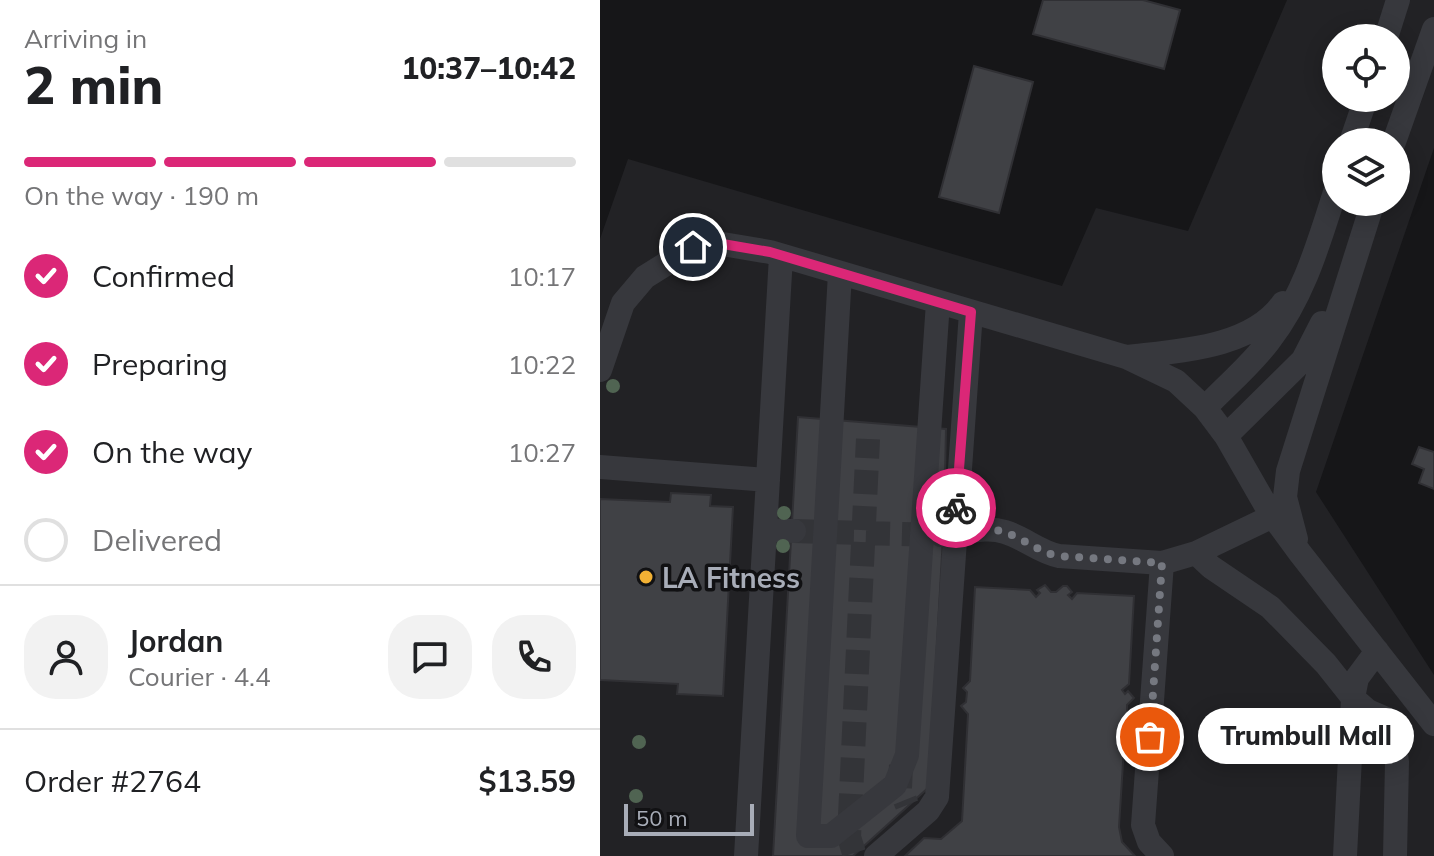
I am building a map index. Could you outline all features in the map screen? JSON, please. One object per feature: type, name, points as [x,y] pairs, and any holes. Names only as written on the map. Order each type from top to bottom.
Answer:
[{"type":"lane","points":[[1390,24],[1398,0]]},
{"type":"lane","points":[[1399,128],[1434,29]]},
{"type":"lane","points":[[1205,408],[1269,342],[1292,307],[1312,262],[1327,216]]},
{"type":"lane","points":[[1226,436],[1303,360],[1334,299],[1367,216]]},
{"type":"lane","points":[[1300,553],[1285,497],[1288,471],[1368,216]]},
{"type":"lane","points":[[600,370],[623,303],[645,277],[693,247],[711,242],[781,256],[1126,357],[1176,381],[1205,408],[1226,436],[1273,516],[1434,724]]},
{"type":"lane","points":[[746,856],[781,256]]},
{"type":"lane","points":[[1126,357],[1215,345],[1247,333],[1278,311],[1312,262]]},
{"type":"lane","points":[[840,273],[808,836],[831,836],[895,785],[907,755],[938,302]]},
{"type":"lane","points":[[876,856],[928,811],[937,797],[946,535],[971,312]]},
{"type":"lane","points":[[600,467],[768,480]]},
{"type":"lane","points":[[946,535],[970,530],[1003,531],[1046,554],[1162,563],[1196,553],[1273,516]]},
{"type":"lane","points":[[765,530],[794,531]]},
{"type":"lane","points":[[1196,553],[1211,567],[1270,607],[1368,711],[1391,721],[1397,762],[1395,856]]},
{"type":"lane","points":[[1162,563],[1143,825],[1149,842],[1162,856]]},
{"type":"lane","points":[[1345,856],[1353,698],[1357,678],[1377,651]]},
{"type":"shaded area","points":[[1287,0],[1434,0],[1434,148],[1316,492],[1434,675],[1434,856],[600,856],[600,239],[628,159],[1062,286],[1096,208],[1188,231]]},
{"type":"building","points":[[1043,0],[1143,0],[1180,10],[1164,69],[1033,34]]},
{"type":"building","points":[[974,66],[1033,82],[999,213],[939,197]]},
{"type":"building","points":[[798,417],[946,429],[929,787],[853,856],[773,856]]},
{"type":"building","points":[[1419,447],[1434,452],[1434,489],[1419,483],[1424,469],[1412,464]]},
{"type":"building","points":[[671,493],[711,495],[710,506],[733,507],[723,696],[677,694],[678,684],[600,680],[600,499],[670,502]]},
{"type":"building","points":[[1045,585],[1051,592],[1067,586],[1072,592],[1068,595],[1072,599],[1077,593],[1134,596],[1129,684],[1122,690],[1125,694],[1128,691],[1134,698],[1127,705],[1132,717],[1120,725],[1125,731],[1119,827],[1122,842],[1135,856],[905,856],[924,838],[941,839],[962,821],[968,714],[961,706],[966,702],[967,692],[963,688],[970,681],[975,587],[1030,590],[1036,597],[1040,593],[1037,590]]},
{"type":"tunnel","points":[[854,853],[849,837],[868,439]]},
{"type":"tunnel","points":[[794,531],[938,535]]},
{"type":"tunnel","points":[[901,765],[900,788],[907,805]]},
{"type":"way so far","points":[[956,508],[954,535],[970,530],[1003,531],[1046,554],[1162,563],[1150,737]]},
{"type":"place","name":"LA Fitness","points":[[646,577]]},
{"type":"place","name":"Trumbull Mall","points":[[1150,737]]},
{"type":"route","points":[[693,247],[711,242],[770,252],[971,312],[956,508]]}]
